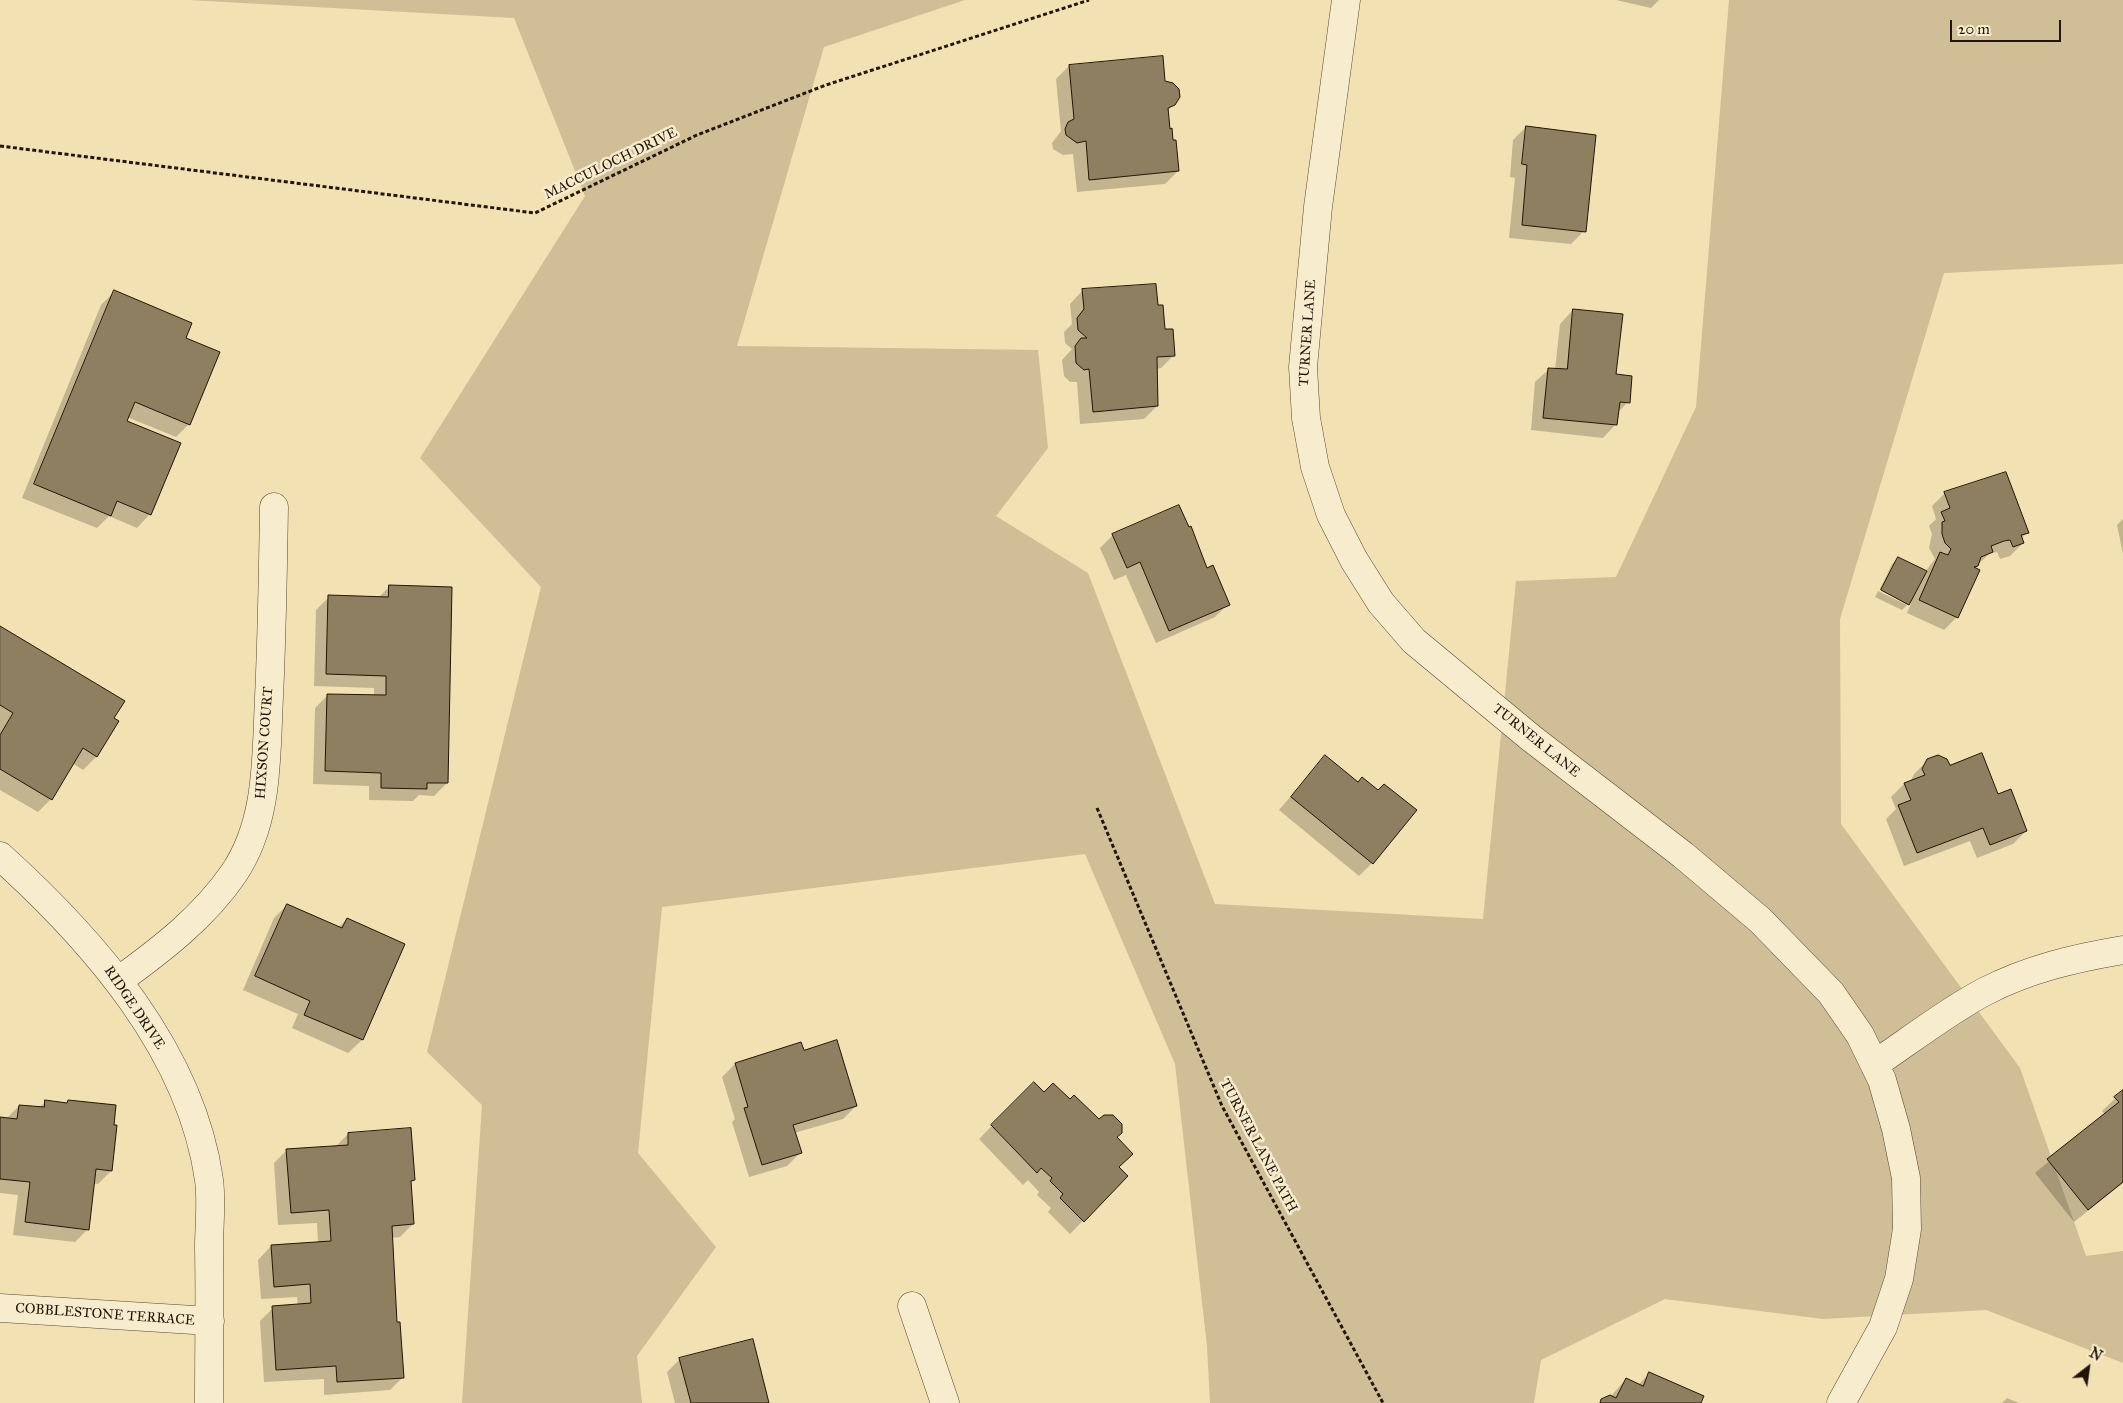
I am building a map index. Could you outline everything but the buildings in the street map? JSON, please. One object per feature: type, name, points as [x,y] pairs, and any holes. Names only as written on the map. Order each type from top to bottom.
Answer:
[{"type":"street","name":"TURNER LANE","points":[[1346,0],[1318,207],[1303,367],[1306,418],[1315,467],[1331,515],[1354,560],[1381,602],[1414,641],[1531,738],[1683,855],[1760,920],[1831,993],[1860,1034],[1882,1080],[1898,1137],[1906,1178],[1907,1229],[1899,1279],[1883,1327],[1841,1403]]},
{"type":"street","name":"HIXSON COURT","points":[[118,981],[203,913],[234,873],[256,827],[265,778],[272,629],[274,507]]},
{"type":"street","name":"RIDGE DRIVE","points":[[0,856],[37,889],[99,956],[157,1038],[180,1084],[197,1132],[209,1181],[209,1403]]},
{"type":"street","points":[[1875,1064],[1983,992],[2030,972],[2078,957],[2123,950]]},
{"type":"street","points":[[912,1306],[946,1403]]},
{"type":"street","name":"COBBLESTONE TERRACE","points":[[0,1308],[210,1321]]},
{"type":"path","name":"MACCULOCH DRIVE","points":[[0,146],[535,213],[697,135],[826,85],[1089,0]]},
{"type":"path","name":"TURNER LANE PATH","points":[[1097,808],[1222,1106],[1383,1403]]},
{"type":"shaded area","points":[[189,0],[965,0],[824,47],[737,346],[1038,350],[1048,448],[996,516],[1088,573],[1215,904],[1483,919],[1516,581],[1616,577],[1696,407],[1729,0],[2123,0],[2123,264],[1944,273],[1840,619],[1841,824],[2020,1068],[2086,1256],[2123,1251],[2123,1363],[1986,1310],[1823,1319],[1665,1299],[1541,1360],[1534,1403],[1210,1403],[1207,1346],[1175,1064],[1085,854],[662,907],[638,1153],[716,1247],[637,1356],[642,1403],[462,1403],[482,1105],[427,1052],[541,587],[420,458],[585,196],[514,18]]}]
